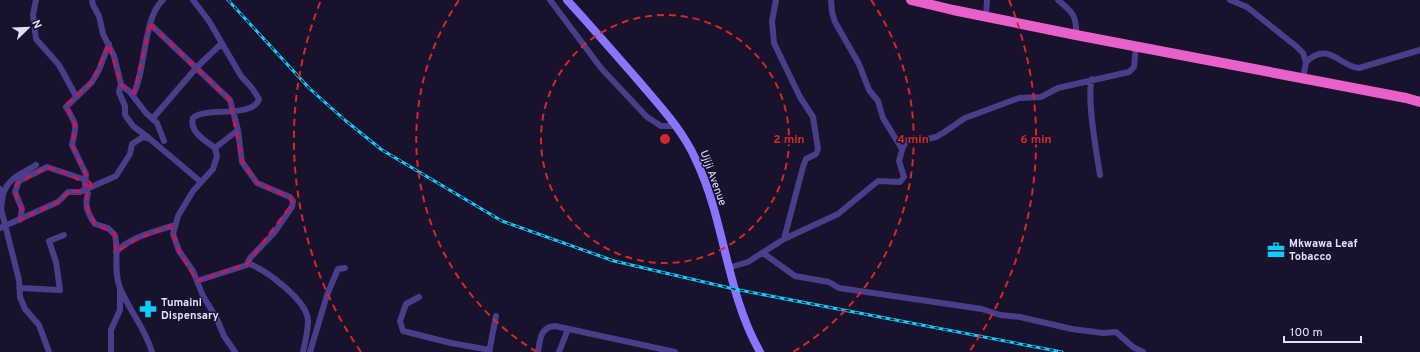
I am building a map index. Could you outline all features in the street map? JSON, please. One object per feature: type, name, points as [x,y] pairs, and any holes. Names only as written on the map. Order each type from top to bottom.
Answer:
[{"type":"highway","points":[[911,0],[986,17],[1406,98],[1420,102]]},
{"type":"highway","points":[[1406,98],[1420,97]]},
{"type":"main road","name":"Ujiji Avenue","points":[[567,0],[677,126],[697,160],[718,225],[728,268],[742,315],[759,352]]},
{"type":"street","points":[[87,0],[92,3],[99,15],[101,26],[114,56],[121,85],[119,92],[124,106],[125,116],[133,126],[202,182]]},
{"type":"street","points":[[133,94],[150,24],[157,5],[163,0]]},
{"type":"street","points":[[193,0],[209,21],[241,76],[252,88],[259,99],[258,103],[249,108],[234,112],[199,114],[193,118],[192,126],[195,131],[215,148],[217,156],[213,169],[192,191],[175,225],[173,234],[177,246],[197,281],[203,296],[217,319],[224,336],[235,352]]},
{"type":"street","points":[[550,0],[610,79],[647,117],[661,126],[677,126]]},
{"type":"street","points":[[776,0],[772,21],[774,43],[800,97],[813,117],[818,149],[816,154],[804,162],[784,239]]},
{"type":"street","points":[[831,0],[835,22],[859,64],[869,90],[878,101],[883,118],[902,149]]},
{"type":"street","points":[[986,17],[987,0]]},
{"type":"street","points":[[1058,0],[1073,14],[1077,26],[1076,35]]},
{"type":"street","points":[[1230,0],[1240,2],[1304,53],[1306,62],[1303,79]]},
{"type":"street","points":[[35,2],[32,15],[36,39],[58,65],[76,96]]},
{"type":"street","points":[[150,24],[230,100],[238,130],[239,150],[244,166],[259,185],[290,197],[293,202],[292,207],[274,233],[250,258],[247,264]]},
{"type":"street","points":[[109,44],[96,76],[88,86],[66,106],[75,124],[75,136],[72,145],[86,174],[86,189],[88,194],[86,201],[89,213],[95,224],[108,228],[116,237],[120,288],[120,310],[111,330],[111,352]]},
{"type":"street","points":[[153,118],[197,67],[221,44]]},
{"type":"street","points":[[728,268],[748,262],[784,239],[843,211],[878,181],[900,182],[904,177],[899,164],[902,149],[907,140],[922,140],[944,134],[959,120],[1019,98],[1041,97],[1058,88],[1092,79],[1107,78],[1129,72],[1134,67],[1136,46]]},
{"type":"street","points":[[1306,62],[1315,55],[1331,54],[1351,66],[1359,68],[1420,50]]},
{"type":"street","points":[[1092,79],[1090,91],[1100,175]]},
{"type":"street","points":[[121,85],[133,94],[153,118],[158,125],[164,141]]},
{"type":"street","points":[[215,148],[238,130]]},
{"type":"street","points":[[2,227],[58,202],[68,192],[76,193],[116,176],[130,154],[132,144],[140,138],[149,138]]},
{"type":"street","points":[[36,165],[7,183],[2,192],[2,227],[19,280],[20,297],[25,310],[39,325],[49,352]]},
{"type":"street","points":[[20,220],[22,209],[15,192],[19,181],[47,167],[86,180]]},
{"type":"street","points":[[116,252],[125,245],[138,239],[175,225]]},
{"type":"street","points":[[20,288],[60,290],[56,262],[49,241],[64,235]]},
{"type":"street","points":[[763,253],[795,276],[829,282],[839,288],[982,309],[1000,315],[1020,317],[1072,329],[1103,333],[1116,332],[1133,347],[1143,352]]},
{"type":"street","points":[[197,281],[247,264],[252,264],[270,274],[300,302],[308,320],[303,352]]},
{"type":"street","points":[[310,352],[326,295],[338,269],[345,268]]},
{"type":"street","points":[[120,288],[143,328],[152,352]]},
{"type":"street","points":[[419,297],[406,304],[400,321],[403,331],[489,351],[496,316]]},
{"type":"street","points":[[538,352],[541,334],[545,329],[555,326],[676,352]]},
{"type":"street","points":[[559,352],[568,329]]},
{"type":"highlighted area","points":[[150,24],[230,100],[242,162],[257,183],[290,197],[293,203],[247,264],[197,281],[179,251],[171,226],[137,239],[116,252],[114,233],[95,224],[89,213],[86,192],[70,191],[58,202],[20,220],[22,209],[16,197],[16,184],[47,167],[69,174],[93,189],[72,145],[75,124],[66,105],[92,82],[109,44],[121,85],[134,93]]},
{"type":"railway","points":[[228,0],[310,89],[346,121],[382,150],[502,221],[614,261],[734,289],[1062,352]]},
{"type":"place","name":"Mkwawa Leaf Tobacco","points":[[1276,250]]},
{"type":"place","name":"Tumaini Dispensary","points":[[148,309]]}]
